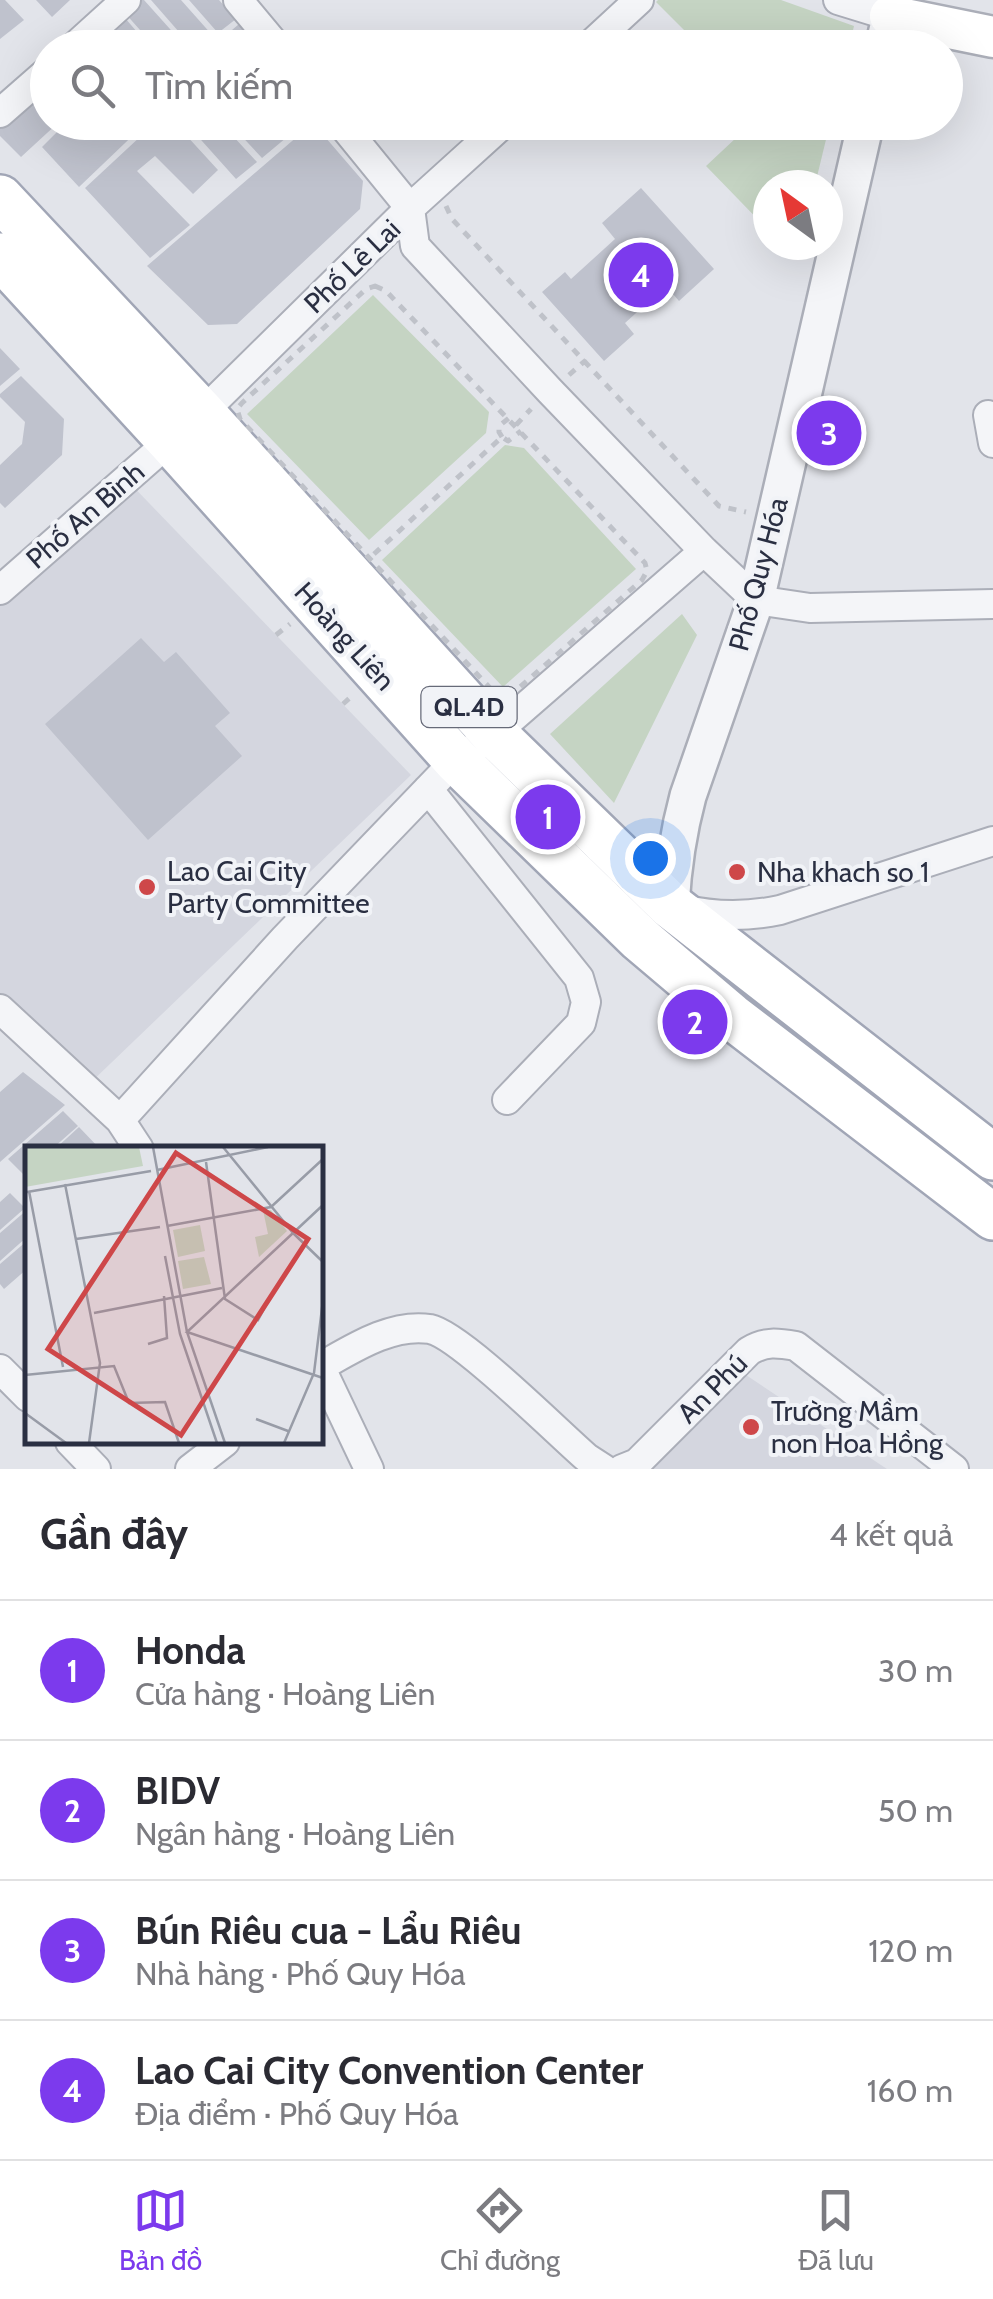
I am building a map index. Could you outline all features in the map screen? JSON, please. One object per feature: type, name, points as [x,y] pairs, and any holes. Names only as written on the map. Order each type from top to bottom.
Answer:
[{"type":"main road","points":[[889,21],[948,30]]},
{"type":"main road","points":[[963,32],[993,37]]},
{"type":"main road","name":"Hoàng Liên","points":[[0,198],[186,427],[442,774],[731,1016],[993,1217]]},
{"type":"main road","name":"Hoàng Liên","points":[[0,256],[186,427],[360,568],[494,734],[672,906],[993,1157]]},
{"type":"main road","points":[[640,939],[672,906]]},
{"type":"street","points":[[93,30],[126,0]]},
{"type":"street","points":[[238,0],[263,30]]},
{"type":"street","points":[[608,30],[640,0]]},
{"type":"street","points":[[838,0],[889,21]]},
{"type":"street","points":[[0,113],[30,86]]},
{"type":"street","points":[[355,140],[410,208],[415,246],[550,391],[756,600],[810,608],[993,604]]},
{"type":"street","name":"Phố Lê Lai","points":[[186,427],[410,208],[485,140]]},
{"type":"street","name":"Phố Quy Hóa","points":[[672,906],[673,860],[684,812],[756,600],[862,140]]},
{"type":"street","points":[[988,414],[993,443]]},
{"type":"street","name":"Phố An Bình","points":[[0,590],[186,427]]},
{"type":"street","points":[[120,1120],[285,938],[442,774],[494,734],[704,550]]},
{"type":"street","points":[[442,774],[579,978],[586,1002],[581,1023],[507,1100]]},
{"type":"street","points":[[672,906],[730,916],[780,910],[993,841]]},
{"type":"street","points":[[0,1008],[120,1120],[137,1146]]},
{"type":"street","points":[[322,1365],[369,1340],[402,1330],[432,1329],[461,1346],[604,1469]]},
{"type":"street","name":"An Phú","points":[[622,1469],[638,1463],[749,1350],[772,1342],[796,1346],[954,1469]]},
{"type":"street","points":[[0,1368],[25,1394]]},
{"type":"street","points":[[322,1370],[370,1469]]},
{"type":"street","points":[[72,1444],[96,1469]]},
{"type":"street","points":[[190,1469],[222,1444]]},
{"type":"path","points":[[437,184],[452,219],[719,506],[774,518]]},
{"type":"path","points":[[375,286],[386,290],[521,431],[645,563],[647,571],[642,580],[503,702],[360,568],[240,418],[237,409],[366,289],[375,286]]},
{"type":"path","points":[[509,418],[499,426],[502,437],[508,441],[521,431]]},
{"type":"path","points":[[360,568],[502,437]]},
{"type":"shaded area","name":"Lao Cai City Party Committee","points":[[123,476],[411,775],[85,1088],[0,1000],[0,593]]},
{"type":"shaded area","name":"Trường Mầm non Hoa Hồng","points":[[740,1371],[887,1469],[641,1469]]},
{"type":"green space","points":[[781,0],[854,26],[853,30],[684,30],[656,2]]},
{"type":"green space","points":[[734,140],[826,140],[819,170],[753,170],[753,215],[706,166]]},
{"type":"green space","points":[[373,295],[489,412],[486,433],[369,540],[247,414]]},
{"type":"green space","points":[[505,445],[524,448],[636,569],[503,687],[382,560]]},
{"type":"green space","points":[[682,614],[697,635],[614,803],[550,734]]},
{"type":"building","points":[[0,0],[5,0],[24,20],[0,39]]},
{"type":"building","points":[[36,0],[70,0],[52,17]]},
{"type":"building","points":[[138,0],[144,0],[171,30],[140,30],[124,12]]},
{"type":"building","points":[[151,0],[181,0],[208,30],[177,30]]},
{"type":"building","points":[[189,0],[219,0],[236,19],[222,30],[215,30]]},
{"type":"building","points":[[118,10],[135,30],[95,30]]},
{"type":"building","points":[[30,99],[30,140],[39,140],[21,157],[0,136],[0,126]]},
{"type":"building","points":[[49,140],[128,140],[79,187],[42,147]]},
{"type":"building","points":[[137,140],[190,140],[218,170],[193,194],[155,156],[137,171],[190,225],[150,258],[85,188]]},
{"type":"building","points":[[201,140],[237,140],[257,162],[236,179]]},
{"type":"building","points":[[245,140],[284,140],[262,158]]},
{"type":"building","points":[[293,140],[328,140],[363,181],[360,209],[237,324],[208,325],[147,266]]},
{"type":"building","points":[[641,188],[714,269],[679,301],[666,286],[625,323],[634,334],[604,361],[542,292],[565,272],[571,279],[615,239],[602,223]]},
{"type":"building","points":[[0,348],[20,369],[0,386]]},
{"type":"building","points":[[21,376],[64,419],[62,455],[5,508],[0,503],[0,465],[22,444],[25,422],[0,394]]},
{"type":"building","points":[[141,638],[164,662],[176,652],[230,713],[215,726],[242,756],[148,840],[45,724]]},
{"type":"building","points":[[23,1072],[65,1105],[0,1162],[0,1092]]},
{"type":"building","points":[[63,1111],[78,1126],[55,1146],[25,1146],[23,1174],[8,1159]]},
{"type":"building","points":[[79,1127],[97,1146],[58,1146]]},
{"type":"building","points":[[10,1193],[25,1208],[0,1230],[0,1202]]},
{"type":"building","points":[[25,1212],[25,1239],[0,1261],[0,1233]]},
{"type":"building","points":[[25,1243],[25,1271],[4,1289],[0,1284],[0,1264]]},
{"type":"place","name":"Lao Cai City Convention Center","points":[[641,275]]},
{"type":"place","name":"Bún Riêu cua - Lẩu Riêu","points":[[829,433]]},
{"type":"place","name":"Honda","points":[[548,817]]},
{"type":"place","name":"Nha khach so 1","points":[[737,872]]},
{"type":"place","name":"Lao Cai City Party Committee","points":[[147,887]]},
{"type":"place","name":"BIDV","points":[[695,1022]]},
{"type":"place","name":"Trường Mầm non Hoa Hồng","points":[[751,1427]]}]
